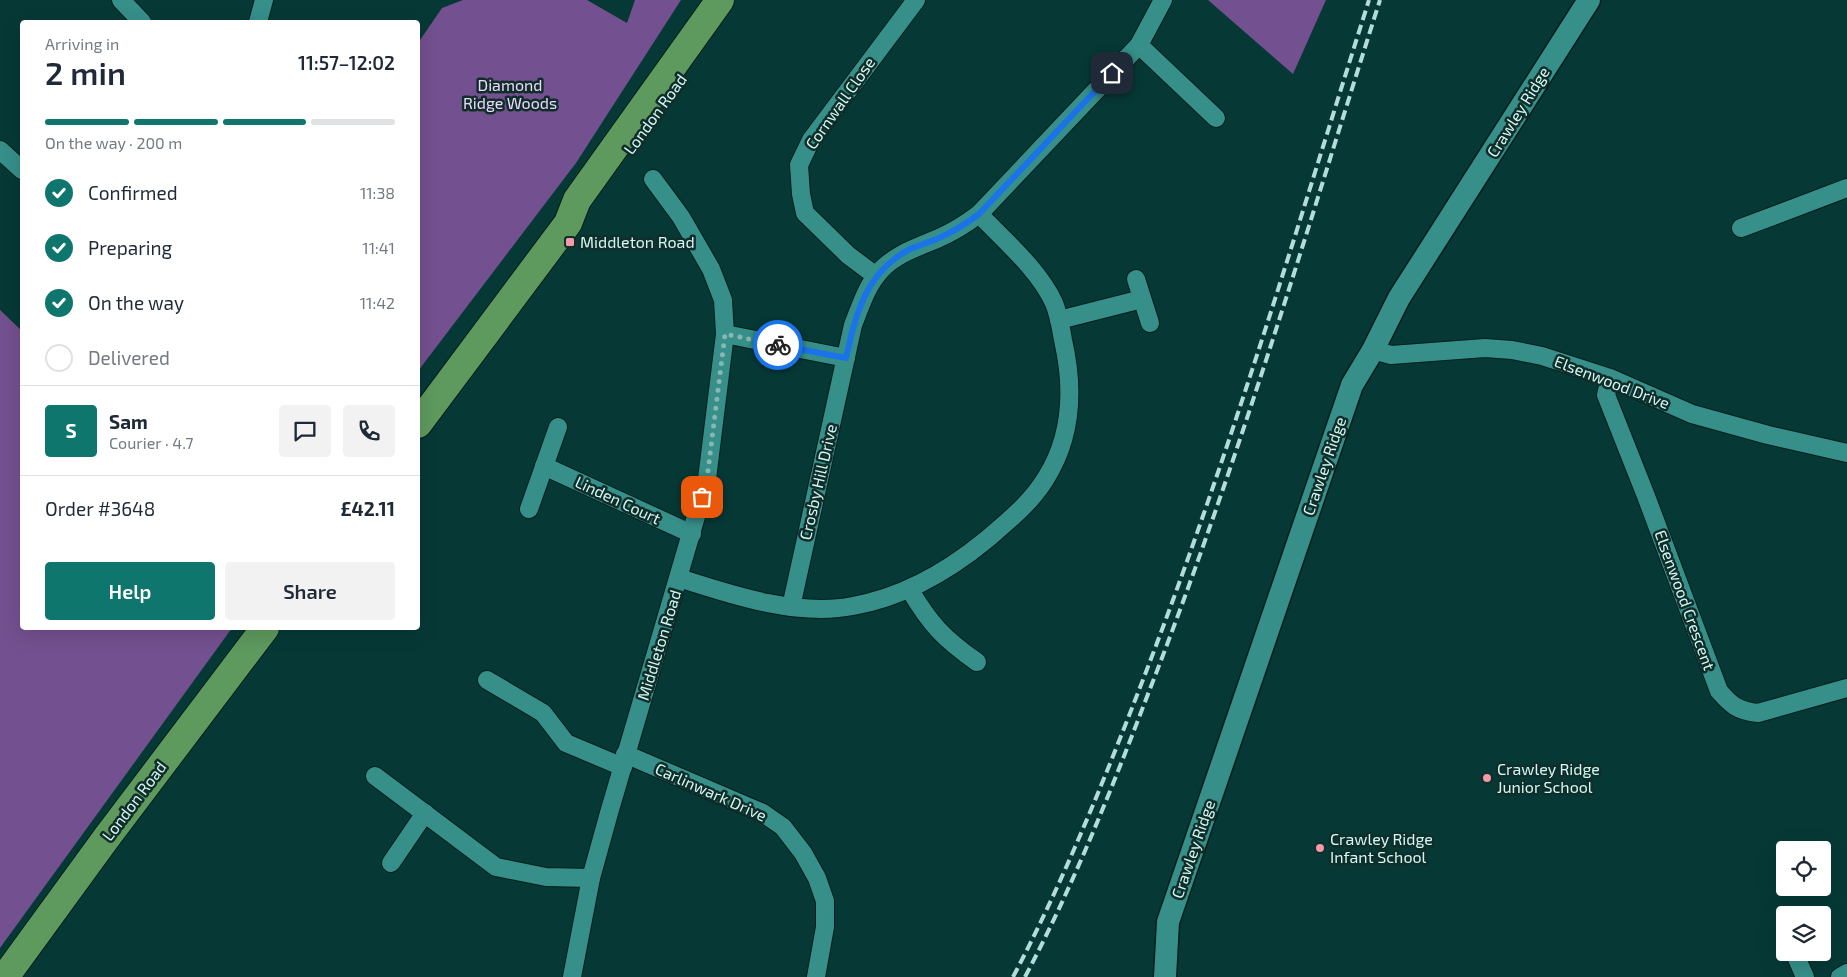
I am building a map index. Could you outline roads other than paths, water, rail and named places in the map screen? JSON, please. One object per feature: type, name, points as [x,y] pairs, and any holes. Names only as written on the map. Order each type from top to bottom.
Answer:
[{"type":"main road","name":"London Road","points":[[568,223],[576,200],[720,0]]},
{"type":"main road","name":"London Road","points":[[420,421],[568,223],[586,210],[737,0]]},
{"type":"main road","name":"London Road","points":[[5,977],[107,837],[263,630]]},
{"type":"street","points":[[121,0],[140,20]]},
{"type":"street","points":[[259,20],[264,0]]},
{"type":"street","name":"Cornwall Close","points":[[876,276],[848,256],[805,213],[801,194],[799,165],[811,140],[916,0]]},
{"type":"street","name":"Crosby Hill Drive","points":[[791,607],[853,324],[864,295],[876,276],[894,258],[940,238],[979,214],[1139,45],[1163,0]]},
{"type":"street","name":"Crawley Ridge","points":[[1165,977],[1168,922],[1352,385],[1400,298],[1589,0]]},
{"type":"street","points":[[1139,45],[1216,118]]},
{"type":"street","points":[[0,150],[20,168]]},
{"type":"street","name":"Middleton Road","points":[[572,977],[591,878],[707,479],[725,334],[723,300],[711,269],[681,217],[653,178]]},
{"type":"street","points":[[1741,228],[1847,188]]},
{"type":"street","points":[[679,578],[712,589],[791,607],[816,609],[852,607],[910,590],[972,552],[1018,513],[1046,478],[1061,446],[1071,405],[1069,367],[1054,303],[1030,268],[979,214]]},
{"type":"street","points":[[1136,279],[1150,323]]},
{"type":"street","points":[[1059,320],[1142,299]]},
{"type":"street","points":[[725,334],[846,358]]},
{"type":"street","name":"Elsenwood Drive","points":[[1373,350],[1391,355],[1467,348],[1512,350],[1542,356],[1610,378],[1692,414],[1768,435],[1847,453]]},
{"type":"street","name":"Elsenwood Crescent","points":[[1610,378],[1606,395],[1719,691],[1732,706],[1748,712],[1758,713],[1847,688]]},
{"type":"street","points":[[529,509],[558,427]]},
{"type":"street","name":"Linden Court","points":[[544,466],[692,534]]},
{"type":"street","points":[[910,590],[925,616],[942,635],[977,662]]},
{"type":"street","name":"Carlinwark Drive","points":[[487,680],[543,713],[566,743],[624,761],[763,813],[783,827],[803,853],[817,878],[825,900],[825,927],[816,977]]},
{"type":"street","points":[[375,776],[496,867],[546,877],[591,878]]},
{"type":"street","points":[[392,863],[425,813]]},
{"type":"street","points":[[1798,961],[1805,977]]},
{"type":"street","points":[[1840,977],[1847,973]]},
{"type":"railway","points":[[1013,977],[1048,907],[1080,835],[1125,727],[1171,605],[1260,347],[1369,0]]},
{"type":"railway","points":[[1025,977],[1043,943],[1091,838],[1180,609],[1270,349],[1380,0]]},
{"type":"place","name":"Middleton Road","points":[[570,242]]},
{"type":"place","name":"Crawley Ridge Junior School","points":[[1487,778]]},
{"type":"place","name":"Crawley Ridge Infant School","points":[[1320,848]]},
{"type":"park label","name":"Diamond Ridge Woods","points":[[510,94]]}]
